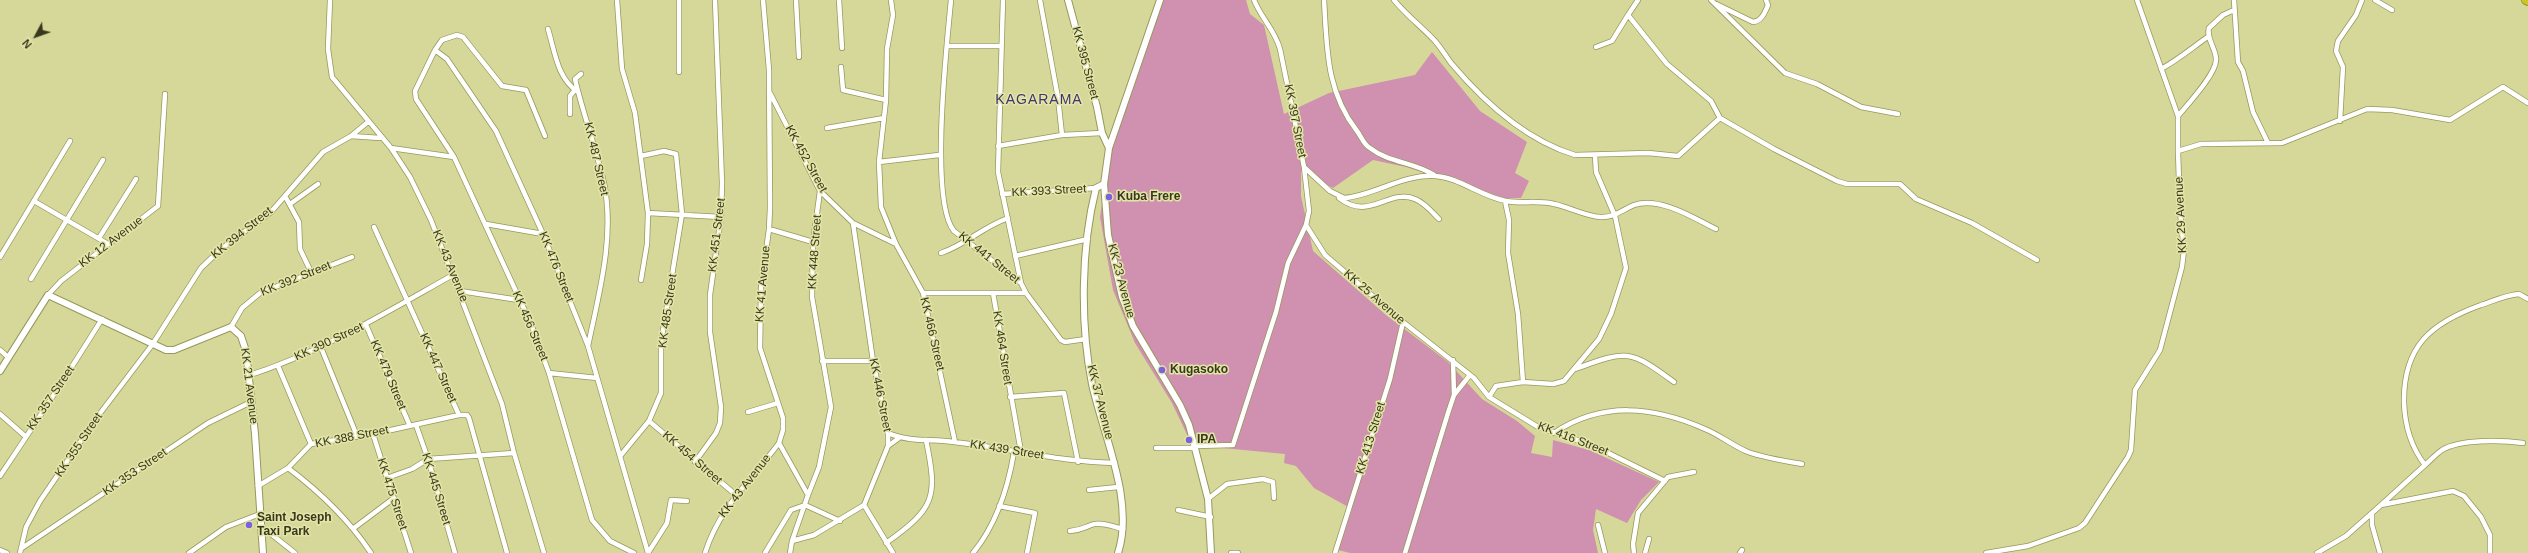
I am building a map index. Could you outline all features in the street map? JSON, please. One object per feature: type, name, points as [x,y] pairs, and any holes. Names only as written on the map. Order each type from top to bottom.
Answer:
[{"type":"main road","name":"KK 395 Street","points":[[1068,0],[1097,107],[1102,133],[1109,148]]},
{"type":"main road","name":"KK 23 Avenue","points":[[1160,0],[1109,148],[1104,184],[1108,235],[1122,297],[1133,326],[1180,405],[1195,447],[1211,517],[1211,553]]},
{"type":"main road","points":[[1096,188],[1104,184]]},
{"type":"main road","name":"KK 37 Avenue","points":[[1096,188],[1088,238],[1085,277],[1086,339],[1093,385],[1115,463],[1123,529],[1118,553]]},
{"type":"main road","points":[[48,295],[166,350],[174,350],[231,327]]},
{"type":"main road","name":"KK 12 Avenue","points":[[0,371],[48,295]]},
{"type":"main road","name":"KK 21 Avenue","points":[[231,327],[241,336],[246,351],[263,553]]},
{"type":"street","name":"KK 43 Avenue","points":[[330,0],[328,49],[332,77],[380,138],[391,148],[410,177],[432,220],[451,276],[460,291],[502,404],[514,453],[544,553]]},
{"type":"street","points":[[617,0],[622,69],[635,113],[648,213],[647,244],[641,280]]},
{"type":"street","points":[[679,0],[679,72]]},
{"type":"street","name":"KK 451 Street","points":[[695,462],[709,445],[720,423],[721,407],[710,332],[710,296],[721,217],[722,128],[715,0]]},
{"type":"street","name":"KK 41 Avenue","points":[[764,0],[768,89],[769,229],[760,288],[760,348],[778,403],[783,430],[779,443]]},
{"type":"street","points":[[796,0],[799,57]]},
{"type":"street","points":[[839,0],[842,48]]},
{"type":"street","name":"KK 466 Street","points":[[892,0],[893,15],[887,49],[886,100],[879,162],[881,207],[896,244],[923,293],[955,442]]},
{"type":"street","name":"KK 441 Street","points":[[951,0],[940,155],[948,220],[954,231],[968,240],[1021,283],[1026,293],[1061,340],[1065,342],[1086,339]]},
{"type":"street","points":[[1003,0],[998,172],[1021,283]]},
{"type":"street","points":[[1040,0],[1058,98],[1062,135]]},
{"type":"street","name":"KK 397 Street","points":[[1254,0],[1260,13],[1277,36],[1304,167],[1336,196],[1355,207],[1364,208],[1395,199],[1408,198],[1422,203],[1440,218]]},
{"type":"street","points":[[1324,0],[1328,66],[1346,118],[1369,148],[1394,160],[1418,166],[1434,176]]},
{"type":"street","points":[[1394,0],[1437,42],[1479,95],[1519,127],[1566,152],[1596,155],[1648,153],[1678,156],[1720,118]]},
{"type":"street","points":[[1596,47],[1612,41],[1638,0]]},
{"type":"street","points":[[1711,0],[1716,4],[1753,22],[1759,20],[1764,13],[1768,5],[1766,0]]},
{"type":"street","name":"KK 29 Avenue","points":[[1986,553],[2028,546],[2079,528],[2085,523],[2128,457],[2131,450],[2135,390],[2160,350],[2182,267],[2184,250],[2180,212],[2178,116],[2137,0]]},
{"type":"street","points":[[2234,0],[2238,62],[2243,70],[2253,112],[2268,143]]},
{"type":"street","points":[[2340,121],[2343,67],[2336,51],[2338,41],[2356,15],[2362,0]]},
{"type":"street","points":[[2376,0],[2392,10]]},
{"type":"street","points":[[1716,4],[1725,16],[1785,72],[1817,84],[1861,107],[1898,114]]},
{"type":"street","points":[[2178,116],[2214,69],[2216,58],[2208,36],[2209,28],[2223,15],[2234,10]]},
{"type":"street","points":[[1628,15],[1677,75],[1707,97],[1720,118],[1774,149],[1836,181],[1847,184],[1900,184],[1916,199],[1972,223],[2037,260]]},
{"type":"street","name":"KK 487 Street","points":[[548,29],[562,75],[568,86],[576,91]]},
{"type":"street","points":[[435,50],[442,40],[458,35],[463,37],[502,86],[526,90],[545,136]]},
{"type":"street","points":[[2161,69],[2174,62],[2179,56],[2208,36]]},
{"type":"street","points":[[947,46],[1001,46]]},
{"type":"street","name":"KK 456 Street","points":[[435,50],[428,62],[415,95],[454,157],[486,224],[549,372],[592,520],[610,541],[634,553]]},
{"type":"street","name":"KK 476 Street","points":[[435,50],[447,59],[496,131],[543,234],[588,346],[621,455],[648,553]]},
{"type":"street","points":[[841,67],[843,90],[886,100]]},
{"type":"street","name":"KK 487 Street","points":[[581,74],[575,78],[576,91],[604,184],[607,235],[604,270],[588,346]]},
{"type":"street","points":[[2178,151],[2202,144],[2268,143],[2288,141],[2340,121],[2360,111],[2371,109],[2450,120],[2503,87],[2528,103]]},
{"type":"street","name":"KK 452 Street","points":[[768,89],[820,191],[852,223],[896,244]]},
{"type":"street","name":"KK 487 Street","points":[[570,114],[570,96],[576,91]]},
{"type":"street","name":"KK 12 Avenue","points":[[48,295],[61,281],[158,206],[165,94]]},
{"type":"street","points":[[827,128],[884,118]]},
{"type":"street","name":"KK 394 Street","points":[[152,344],[201,268],[221,249],[271,212],[323,152],[351,136],[368,122]]},
{"type":"street","points":[[998,146],[1062,135],[1102,133]]},
{"type":"street","points":[[351,136],[380,138]]},
{"type":"street","points":[[0,257],[70,141]]},
{"type":"street","points":[[391,148],[454,157]]},
{"type":"street","name":"KK 485 Street","points":[[621,455],[649,421],[661,393],[661,343],[682,214],[676,156],[673,152],[664,151],[641,156]]},
{"type":"street","points":[[879,162],[940,155]]},
{"type":"street","points":[[1489,397],[1496,386],[1523,382],[1559,383],[1569,377],[1603,332],[1624,278],[1625,258],[1615,216],[1596,172],[1596,155]]},
{"type":"street","points":[[31,279],[103,160]]},
{"type":"street","points":[[1156,448],[1233,445],[1273,319],[1288,263],[1306,224],[1309,199],[1304,167]]},
{"type":"street","points":[[1336,196],[1344,198],[1358,196],[1389,183],[1434,176],[1444,177],[1477,192],[1505,201],[1553,203],[1574,208],[1592,216],[1615,216],[1634,205],[1657,204],[1716,229]]},
{"type":"street","points":[[99,238],[136,179]]},
{"type":"street","points":[[290,204],[318,184]]},
{"type":"street","name":"KK 393 Street","points":[[1002,194],[1096,188]]},
{"type":"street","name":"KK 448 Street","points":[[808,495],[819,467],[830,407],[812,297],[813,242],[820,191]]},
{"type":"street","points":[[285,196],[299,222],[301,253],[310,272]]},
{"type":"street","points":[[34,201],[108,244]]},
{"type":"street","points":[[1505,201],[1509,220],[1508,253],[1518,314],[1523,382]]},
{"type":"street","points":[[648,213],[721,217]]},
{"type":"street","points":[[941,253],[963,245],[990,225],[1008,218]]},
{"type":"street","name":"KK 446 Street","points":[[852,223],[873,361],[888,433],[888,446],[864,505]]},
{"type":"street","points":[[486,224],[543,234]]},
{"type":"street","name":"KK 25 Avenue","points":[[1306,224],[1325,255],[1356,280],[1403,322],[1470,375]]},
{"type":"street","name":"KK 447 Street","points":[[374,227],[459,415],[466,415],[469,418],[507,553]]},
{"type":"street","points":[[769,229],[813,242]]},
{"type":"street","points":[[1015,256],[1088,238]]},
{"type":"street","name":"KK 392 Street","points":[[231,327],[239,312],[251,298],[310,272],[352,257]]},
{"type":"street","name":"KK 390 Street","points":[[247,376],[278,366],[320,345],[366,325],[451,276]]},
{"type":"street","points":[[460,291],[519,300]]},
{"type":"street","name":"KK 464 Street","points":[[923,293],[1026,293]]},
{"type":"street","name":"KK 464 Street","points":[[993,293],[1010,397],[1064,393],[1078,462]]},
{"type":"street","points":[[2425,465],[2412,444],[2405,414],[2404,382],[2416,349],[2430,331],[2446,320],[2514,294],[2523,295],[2528,299]]},
{"type":"street","name":"KK 357 Street","points":[[0,476],[25,436],[51,402],[102,319]]},
{"type":"street","name":"KK 413 Street","points":[[1335,553],[1390,379],[1403,322]]},
{"type":"street","name":"KK 479 Street","points":[[366,325],[410,426]]},
{"type":"street","name":"KK 355 Street","points":[[20,553],[26,527],[40,501],[98,416],[152,344]]},
{"type":"street","points":[[320,345],[357,436]]},
{"type":"street","points":[[0,350],[8,357]]},
{"type":"street","points":[[1575,369],[1609,356],[1634,356],[1674,382]]},
{"type":"street","points":[[1405,553],[1454,395],[1452,360]]},
{"type":"street","points":[[822,361],[873,361]]},
{"type":"street","points":[[278,366],[311,444]]},
{"type":"street","points":[[549,372],[597,378]]},
{"type":"street","points":[[1454,395],[1470,375]]},
{"type":"street","name":"KK 416 Street","points":[[1470,375],[1489,397],[1538,427],[1598,448],[1665,480]]},
{"type":"street","points":[[1010,397],[1021,452]]},
{"type":"street","name":"KK 353 Street","points":[[22,548],[208,423],[251,402]]},
{"type":"street","points":[[748,412],[778,403]]},
{"type":"street","points":[[1554,433],[1571,422],[1600,411],[1641,410],[1666,415],[1705,429],[1747,452],[1802,464]]},
{"type":"street","points":[[0,414],[25,436]]},
{"type":"street","name":"KK 388 Street","points":[[258,486],[288,468],[311,444],[416,426],[459,415]]},
{"type":"street","name":"KK 454 Street","points":[[649,421],[695,462],[736,494]]},
{"type":"street","name":"KK 445 Street","points":[[416,426],[428,459],[455,553]]},
{"type":"street","name":"KK 439 Street","points":[[888,433],[899,438],[955,442],[1078,462],[1115,463]]},
{"type":"street","name":"KK 475 Street","points":[[373,434],[410,553]]},
{"type":"street","points":[[888,446],[899,438]]},
{"type":"street","points":[[886,543],[922,515],[932,494],[933,481],[926,440]]},
{"type":"street","points":[[2317,553],[2346,536],[2442,450],[2455,445],[2488,442],[2523,443]]},
{"type":"street","name":"KK 43 Avenue","points":[[705,553],[713,530],[736,494],[779,443]]},
{"type":"street","points":[[779,443],[808,495],[792,541],[790,553]]},
{"type":"street","points":[[973,553],[986,537],[1010,479],[1014,452]]},
{"type":"street","points":[[386,478],[412,469],[428,459],[514,453]]},
{"type":"street","points":[[288,468],[305,481],[354,528],[371,553]]},
{"type":"street","points":[[1634,553],[1633,544],[1638,513],[1665,480],[1672,475],[1694,472]]},
{"type":"street","points":[[1208,500],[1225,485],[1263,480],[1273,482],[1274,498]]},
{"type":"street","points":[[1089,490],[1118,487]]},
{"type":"street","points":[[2381,505],[2442,491],[2458,492],[2473,506],[2487,528],[2490,553]]},
{"type":"street","points":[[354,528],[394,498]]},
{"type":"street","points":[[648,553],[667,523],[671,500],[687,501]]},
{"type":"street","points":[[764,553],[791,510],[805,505],[840,521]]},
{"type":"street","points":[[792,541],[814,535],[840,521],[864,505],[891,552]]},
{"type":"street","points":[[999,506],[1035,513],[1027,553]]},
{"type":"street","points":[[1178,510],[1211,517]]},
{"type":"street","points":[[189,553],[226,527],[260,514]]},
{"type":"street","points":[[2372,514],[2372,525],[2380,553]]},
{"type":"street","points":[[1070,531],[1084,530],[1090,525],[1096,524],[1123,529]]},
{"type":"street","points":[[1598,525],[1605,553]]},
{"type":"street","points":[[261,526],[295,553]]},
{"type":"street","points":[[1645,553],[1649,539]]},
{"type":"street","points":[[0,550],[7,553]]},
{"type":"street","points":[[1230,553],[1238,553]]},
{"type":"shaded area","points":[[1163,0],[1246,0],[1250,14],[1264,25],[1284,114],[1329,93],[1415,75],[1432,52],[1480,111],[1527,142],[1515,173],[1529,181],[1521,198],[1504,198],[1406,167],[1373,160],[1333,188],[1301,171],[1301,196],[1313,251],[1386,315],[1448,362],[1482,399],[1517,421],[1535,436],[1531,453],[1552,457],[1553,440],[1589,450],[1659,482],[1641,500],[1627,523],[1596,509],[1593,530],[1598,553],[1350,553],[1338,550],[1352,509],[1314,488],[1296,466],[1284,463],[1285,454],[1192,445],[1172,403],[1135,343],[1113,290],[1100,217],[1110,149]]},
{"type":"place","name":"Kuba Frere","points":[[1109,197]]},
{"type":"place","name":"Kugasoko","points":[[1162,370]]},
{"type":"place","name":"IPA","points":[[1189,440]]},
{"type":"place","name":"Saint Joseph Taxi Park","points":[[249,525]]},
{"type":"district","name":"KAGARAMA","points":[[1039,100]]}]
